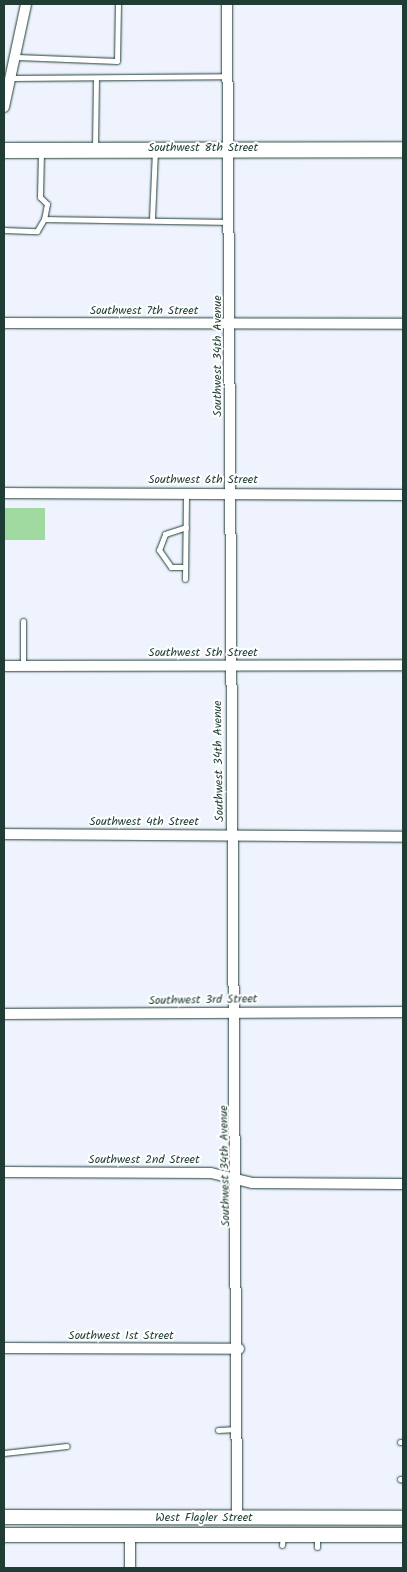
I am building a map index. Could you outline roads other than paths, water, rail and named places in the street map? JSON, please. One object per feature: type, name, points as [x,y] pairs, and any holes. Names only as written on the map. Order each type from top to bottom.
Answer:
[{"type":"main road","name":"Southwest 8th Street","points":[[4,150],[95,148],[403,149]]},
{"type":"main road","name":"West Flagler Street","points":[[4,1517],[403,1518]]},
{"type":"main road","name":"West Flagler Street","points":[[4,1534],[130,1534],[317,1541],[403,1535]]},
{"type":"street","points":[[4,107],[16,57],[14,48],[26,4]]},
{"type":"street","name":"Southwest 34th Avenue","points":[[227,4],[225,76],[230,222],[232,835],[239,1349],[237,1518]]},
{"type":"street","name":"Southwest 7th Street","points":[[4,323],[403,324]]},
{"type":"street","name":"Southwest 6th Street","points":[[4,493],[231,492],[403,494]]},
{"type":"street","name":"Southwest 5th Street","points":[[4,666],[403,665]]},
{"type":"street","name":"Southwest 4th Street","points":[[4,834],[403,837]]},
{"type":"street","name":"Southwest 3rd Street","points":[[4,1014],[403,1012]]},
{"type":"street","name":"Southwest 2nd Street","points":[[4,1172],[211,1173],[237,1180],[403,1184]]},
{"type":"street","name":"Southwest 1st Street","points":[[4,1348],[239,1349]]},
{"type":"street","points":[[130,1534],[130,1568]]},
{"type":"lane","points":[[16,57],[117,62],[118,4]]},
{"type":"lane","points":[[11,78],[96,80],[103,75],[225,76]]},
{"type":"lane","points":[[95,148],[96,80]]},
{"type":"lane","points":[[152,220],[156,148]]},
{"type":"lane","points":[[4,230],[36,231],[44,219],[47,204],[40,197],[41,150]]},
{"type":"lane","points":[[44,219],[230,222]]},
{"type":"lane","points":[[185,579],[186,493]]},
{"type":"lane","points":[[185,567],[171,566],[159,550],[165,534],[186,527]]},
{"type":"lane","points":[[23,621],[23,666]]},
{"type":"lane","points":[[218,1430],[238,1430]]},
{"type":"lane","points":[[4,1453],[67,1446]]}]
